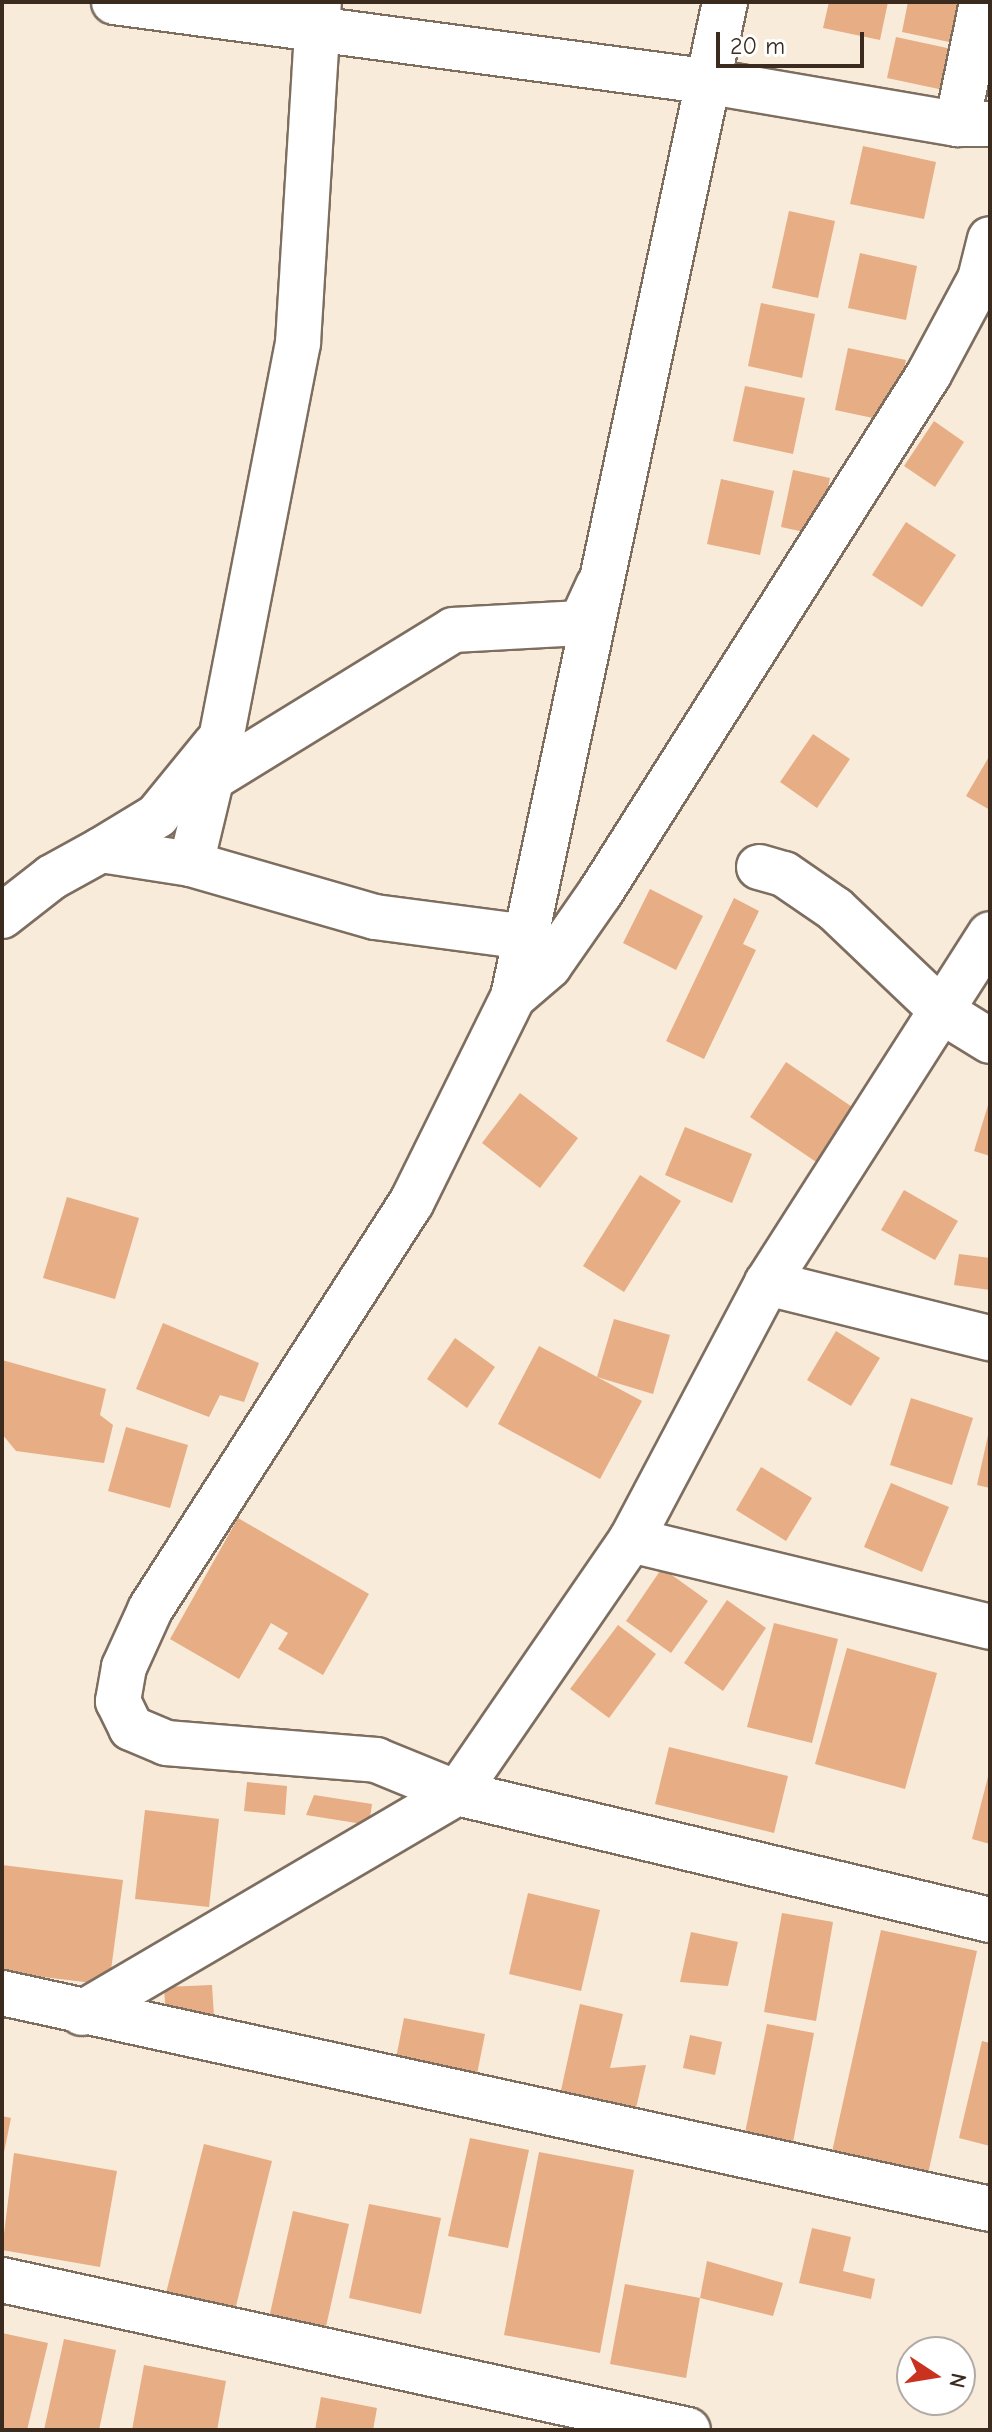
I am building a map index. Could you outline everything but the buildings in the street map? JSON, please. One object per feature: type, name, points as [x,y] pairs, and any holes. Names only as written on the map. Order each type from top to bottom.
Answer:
[{"type":"street","points":[[114,2],[317,16],[973,124],[982,2]]},
{"type":"street","points":[[725,2],[711,82],[513,997],[411,1203],[210,1510],[150,1610],[118,1684],[124,1720],[154,1739],[376,1760],[457,1793],[990,1920]]},
{"type":"street","points":[[191,864],[216,759],[298,343],[317,16]]},
{"type":"street","points":[[513,997],[549,966],[600,893],[929,374],[980,279],[990,239]]},
{"type":"street","points":[[2,916],[52,877],[157,816],[216,759],[453,630],[581,623],[607,563]]},
{"type":"street","points":[[101,850],[191,864],[375,917],[526,937]]},
{"type":"street","points":[[759,867],[784,874],[835,909],[943,1012],[990,1041]]},
{"type":"street","points":[[82,2013],[457,1793],[631,1540],[767,1283],[990,934]]},
{"type":"street","points":[[767,1283],[990,1338]]},
{"type":"street","points":[[631,1540],[990,1627]]},
{"type":"street","points":[[9,2000],[82,2013],[990,2209]]},
{"type":"street","points":[[2,2280],[688,2430]]}]
